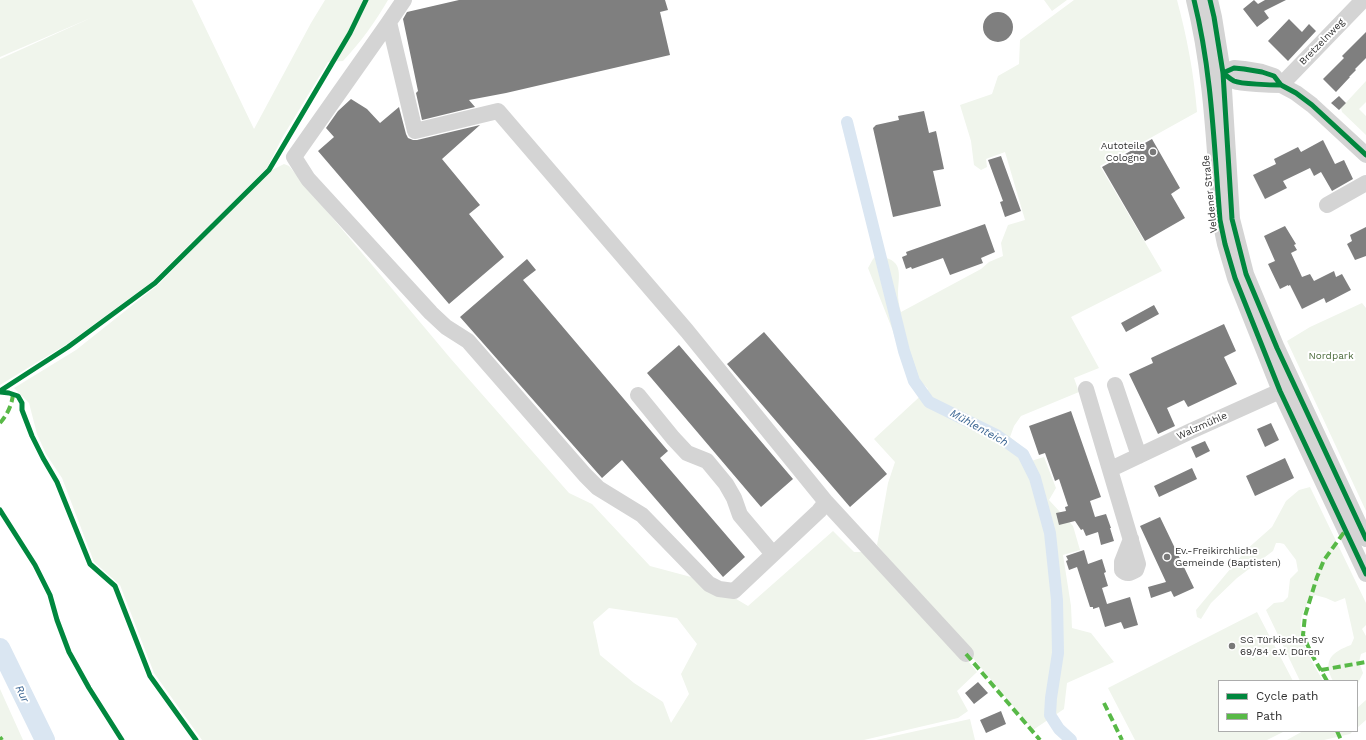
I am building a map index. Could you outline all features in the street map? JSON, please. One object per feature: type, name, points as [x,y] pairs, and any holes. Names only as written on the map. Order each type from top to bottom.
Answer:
[{"type":"street","points":[[404,0],[294,156],[308,179],[430,313],[446,327],[468,341],[585,475],[598,488],[642,514],[709,584],[719,589],[734,592],[819,511],[826,502]]},
{"type":"street","name":"Veldener Straße","points":[[1194,0],[1216,74]]},
{"type":"street","name":"Veldener Straße","points":[[1210,0],[1214,17],[1216,74],[1232,219],[1237,242],[1246,274],[1265,322],[1287,388],[1366,574]]},
{"type":"street","name":"Bretzelnweg","points":[[1281,85],[1363,0]]},
{"type":"street","points":[[388,22],[415,131],[498,111],[687,331],[826,502],[966,654]]},
{"type":"street","points":[[1216,74],[1233,81],[1243,83],[1281,85],[1296,93],[1312,105],[1366,155]]},
{"type":"street","points":[[1327,205],[1366,183]]},
{"type":"street","points":[[1115,385],[1139,456]]},
{"type":"street","name":"Veldener Straße","points":[[1287,388],[1366,539]]},
{"type":"street","name":"Walzmühle","points":[[1111,470],[1191,431],[1287,388]]},
{"type":"street","points":[[1086,389],[1130,539]]},
{"type":"street","points":[[638,395],[687,453],[707,462],[712,467],[729,489],[740,514],[773,554]]},
{"type":"green space","points":[[0,0],[192,0],[254,129],[325,0],[388,0],[356,47],[343,61],[328,62],[282,138],[267,168],[153,281],[67,344],[0,385],[0,59],[93,17],[0,57]]},
{"type":"green space","points":[[1044,0],[1067,0],[1052,11]]},
{"type":"green space","points":[[1074,0],[1177,0],[1190,56],[1197,112],[1100,166],[1162,271],[1071,317],[1099,368],[1074,378],[1079,392],[1021,416],[1014,426],[1010,437],[1026,450],[1031,461],[1044,457],[1056,488],[1049,500],[1073,526],[1080,550],[1063,555],[1071,606],[1072,628],[1091,633],[1114,662],[1067,683],[1064,709],[1033,730],[877,545],[888,483],[895,462],[874,439],[928,389],[918,379],[905,370],[893,331],[868,268],[876,256],[896,263],[899,273],[898,295],[901,312],[981,269],[989,262],[1003,256],[1001,243],[1008,225],[1025,220],[1005,152],[986,159],[987,167],[981,170],[974,165],[971,141],[960,105],[992,94],[998,76],[1019,64],[1020,40]]},
{"type":"green space","points":[[1366,81],[1366,102],[1359,109],[1366,116],[1366,135],[1342,112],[1341,108]]},
{"type":"green space","points":[[284,164],[289,166],[451,359],[569,493],[592,504],[650,566],[706,581],[748,606],[833,531],[854,552],[870,552],[875,549],[977,672],[957,691],[968,711],[958,718],[864,740],[202,740],[154,673],[120,585],[94,562],[62,478],[46,454],[37,434],[29,403],[14,388],[76,350],[159,284],[270,171]],"holes":[[[609,608],[677,618],[697,644],[681,674],[689,694],[671,723],[663,702],[634,683],[600,655],[593,622]]]},
{"type":"green space","name":"Nordpark","points":[[1362,303],[1366,308],[1366,511],[1287,341],[1310,327]]},
{"type":"green space","points":[[1310,487],[1366,603],[1366,625],[1362,629],[1366,636],[1366,652],[1361,654],[1359,662],[1363,673],[1358,683],[1358,680],[1333,680],[1328,668],[1329,662],[1334,654],[1351,645],[1354,638],[1345,598],[1335,602],[1315,595],[1306,606],[1302,616],[1301,627],[1302,638],[1306,648],[1322,680],[1300,680],[1266,610],[1274,603],[1283,602],[1288,597],[1290,579],[1298,571],[1296,560],[1284,544],[1276,543],[1273,551],[1237,578],[1211,603],[1201,619],[1197,617],[1196,610],[1246,550],[1272,527],[1286,501],[1299,490]]},
{"type":"green space","name":"SG Türkischer SV 69/84 e.V. Düren","points":[[1257,612],[1292,680],[1218,680],[1218,732],[1283,732],[1267,740],[1135,740],[1108,688]]},
{"type":"green space","points":[[0,689],[23,740],[0,740]]},
{"type":"green space","points":[[1366,700],[1366,720],[1358,727],[1358,707]]},
{"type":"green space","points":[[970,719],[975,740],[876,740]]},
{"type":"green space","points":[[1301,732],[1352,732],[1350,734],[1324,740],[1287,740]]},
{"type":"building","points":[[459,0],[665,0],[668,10],[660,12],[670,55],[506,93],[469,100],[475,107],[422,120],[416,93],[418,91],[403,19],[407,12]]},
{"type":"building","points":[[1254,0],[1258,4],[1265,0],[1286,0],[1264,11],[1269,18],[1257,27],[1243,9]]},
{"type":"building","points":[[998,12],[1009,16],[1013,27],[1009,38],[998,42],[987,38],[983,27],[987,16]]},
{"type":"building","points":[[1289,19],[1302,32],[1309,24],[1316,31],[1288,61],[1268,41]]},
{"type":"building","points":[[1366,32],[1366,58],[1336,92],[1323,79],[1344,58],[1342,56]]},
{"type":"building","points":[[1339,96],[1346,103],[1339,110],[1331,103]]},
{"type":"building","points":[[351,99],[367,109],[380,123],[399,107],[406,134],[408,138],[413,140],[480,125],[442,159],[480,205],[469,214],[504,257],[449,304],[318,151],[334,137],[326,128],[338,111]]},
{"type":"building","points":[[924,111],[929,133],[936,131],[944,169],[933,171],[941,206],[893,217],[873,128],[876,125],[899,120],[898,116]]},
{"type":"building","points":[[1152,139],[1180,188],[1171,194],[1185,218],[1145,241],[1102,167]]},
{"type":"building","points":[[1323,140],[1335,164],[1344,160],[1353,179],[1332,191],[1321,172],[1314,176],[1310,168],[1283,181],[1287,188],[1265,199],[1253,175],[1276,164],[1274,159],[1298,147],[1301,152]]},
{"type":"building","points":[[1001,156],[1021,211],[1005,217],[1000,202],[1003,201],[988,160]]},
{"type":"building","points":[[985,224],[995,252],[981,258],[983,263],[950,275],[943,258],[912,269],[911,267],[906,269],[902,257],[907,255],[906,252]]},
{"type":"building","points":[[1285,226],[1296,244],[1294,245],[1297,250],[1291,253],[1302,277],[1310,274],[1314,281],[1334,271],[1336,277],[1342,274],[1351,290],[1326,303],[1324,298],[1302,309],[1290,285],[1280,289],[1268,264],[1275,261],[1264,236]]},
{"type":"building","points":[[1366,227],[1366,256],[1355,260],[1347,244],[1352,241],[1350,235]]},
{"type":"building","points":[[527,259],[536,270],[523,280],[668,451],[660,458],[745,557],[723,577],[622,460],[602,478],[460,317]]},
{"type":"building","points":[[1154,305],[1159,314],[1126,332],[1121,323]]},
{"type":"building","points":[[1224,324],[1236,351],[1224,357],[1237,384],[1188,407],[1184,400],[1167,408],[1175,426],[1158,434],[1129,374],[1153,363],[1151,358]]},
{"type":"building","points":[[764,332],[887,474],[850,507],[727,364]]},
{"type":"building","points":[[679,345],[793,479],[761,507],[647,373]]},
{"type":"building","points":[[1071,411],[1101,497],[1090,501],[1095,517],[1106,514],[1114,541],[1101,545],[1098,532],[1086,536],[1083,529],[1081,530],[1075,521],[1059,525],[1056,513],[1066,511],[1065,507],[1068,506],[1059,479],[1055,481],[1045,453],[1039,455],[1029,426]]},
{"type":"building","points":[[1271,423],[1279,440],[1265,447],[1257,429]]},
{"type":"building","points":[[1205,441],[1210,451],[1196,458],[1191,447]]},
{"type":"building","points":[[1285,458],[1294,478],[1255,496],[1246,476]]},
{"type":"building","points":[[1192,468],[1197,479],[1159,497],[1154,486]]},
{"type":"building","name":"Ev.-Freikirchliche Gemeinde (Baptisten)","points":[[1160,517],[1194,588],[1174,597],[1171,591],[1151,598],[1148,587],[1166,582],[1140,526]]},
{"type":"building","points":[[1084,550],[1088,564],[1102,559],[1108,586],[1102,588],[1107,604],[1130,597],[1138,625],[1124,629],[1121,622],[1105,627],[1099,607],[1093,609],[1093,607],[1090,607],[1077,567],[1069,570],[1066,561],[1068,560],[1066,556]]},
{"type":"building","points":[[978,682],[988,693],[974,704],[965,693]]},
{"type":"building","points":[[1001,711],[1006,724],[986,733],[980,720]]},
{"type":"waterway","name":"Mühlenteich","points":[[847,122],[904,351],[914,381],[929,402],[998,436],[1023,454],[1035,478],[1050,533],[1057,600],[1058,653],[1050,715],[1059,729],[1071,740]]},
{"type":"waterway","name":"Rur","points":[[0,648],[45,740]]},
{"type":"marked path","points":[[0,423],[9,410],[13,394]]},
{"type":"marked path","points":[[1326,680],[1312,655],[1303,635],[1305,616],[1324,560],[1345,531]]},
{"type":"marked path","points":[[966,654],[1040,740]]},
{"type":"marked path","points":[[1321,670],[1366,662]]},
{"type":"marked path","points":[[1104,703],[1122,740]]},
{"type":"marked path","points":[[1337,732],[1341,740]]},
{"type":"cycle path","points":[[0,391],[68,347],[155,283],[269,170],[350,33],[366,0]]},
{"type":"cycle path","points":[[1194,0],[1209,82],[1220,220],[1235,278],[1280,391],[1366,574]]},
{"type":"cycle path","points":[[1210,0],[1223,73],[1232,219],[1246,274],[1277,348],[1366,539]]},
{"type":"cycle path","points":[[1223,73],[1234,68],[1262,72],[1274,76],[1281,85],[1296,93],[1312,105],[1366,155]]},
{"type":"cycle path","points":[[1223,73],[1238,82],[1281,85]]},
{"type":"cycle path","points":[[0,392],[18,396],[22,403],[22,410],[32,436],[57,482],[90,564],[115,586],[150,676],[196,740]]},
{"type":"cycle path","points":[[0,510],[35,565],[50,595],[57,620],[69,652],[89,688],[122,740]]},
{"type":"place","name":"Autoteile Cologne","points":[[1153,152]]},
{"type":"place","name":"Ev.-Freikirchliche Gemeinde (Baptisten)","points":[[1167,557]]},
{"type":"place","name":"SG Türkischer SV 69/84 e.V. Düren","points":[[1232,646]]}]
